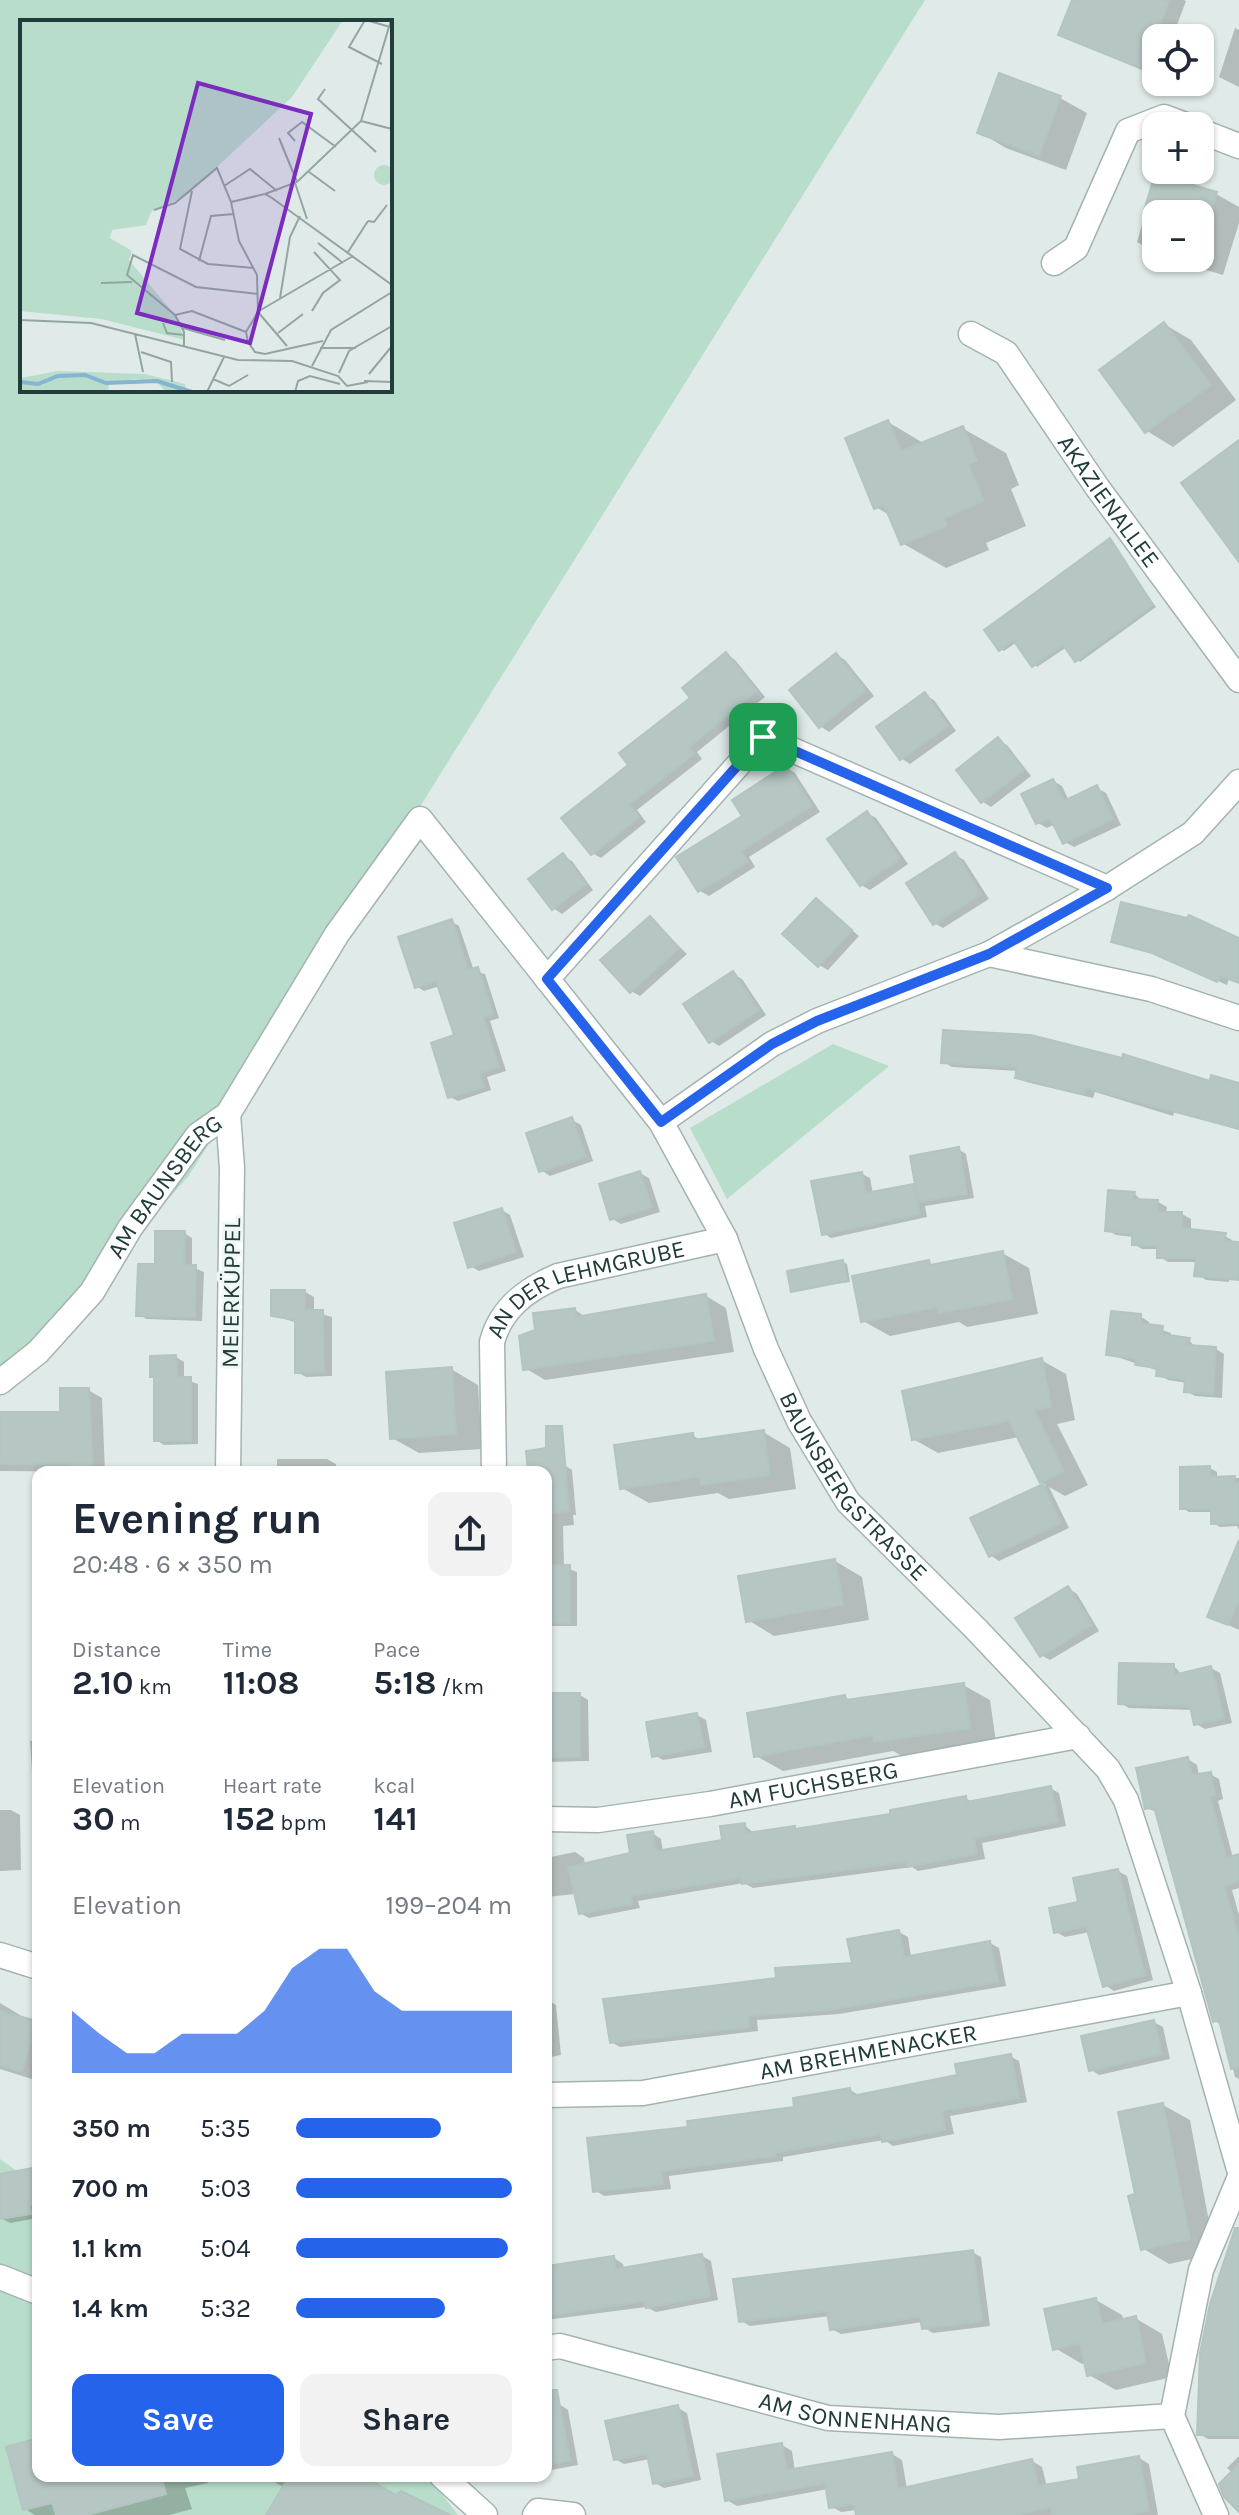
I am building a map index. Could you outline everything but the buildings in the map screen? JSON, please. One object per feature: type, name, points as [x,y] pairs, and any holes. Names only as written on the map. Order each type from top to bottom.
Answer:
[{"type":"street","points":[[1054,263],[1076,248],[1128,131],[1142,126]]},
{"type":"street","points":[[1214,136],[1239,146]]},
{"type":"street","name":"AKAZIENALLEE","points":[[971,334],[1006,353],[1097,487],[1239,680]]},
{"type":"street","points":[[547,979],[763,737],[1107,888]]},
{"type":"street","points":[[661,1122],[772,1044],[817,1021],[989,954],[1107,888],[1193,833],[1239,782]]},
{"type":"street","name":"BAUNSBERGSTRASSE","points":[[420,819],[661,1122],[725,1239],[790,1402],[848,1502],[1108,1769],[1126,1800],[1189,1993],[1239,2169]]},
{"type":"street","name":"AM BAUNSBERG","points":[[0,1382],[38,1352],[92,1292],[130,1228],[198,1135],[228,1114],[337,934],[420,819]]},
{"type":"street","points":[[989,954],[1151,989],[1239,1018]]},
{"type":"street","name":"MEIERKÜPPEL","points":[[228,1114],[232,1168],[228,1466]]},
{"type":"street","name":"AN DER LEHMGRUBE","points":[[494,1466],[492,1342],[496,1326],[515,1302],[533,1287],[558,1276],[725,1239]]},
{"type":"street","name":"AM FUCHSBERG","points":[[552,1819],[598,1820],[696,1806],[1078,1736]]},
{"type":"street","points":[[0,1955],[32,1965]]},
{"type":"street","name":"AM BREHMENACKER","points":[[552,2095],[643,2093],[1189,1993]]},
{"type":"street","points":[[1216,2515],[1172,2416],[1201,2270],[1239,2179]]},
{"type":"street","points":[[0,2277],[32,2290]]},
{"type":"street","name":"AM SONNENHANG","points":[[552,2347],[560,2346],[828,2418],[999,2427],[1172,2416]]},
{"type":"street","points":[[449,2482],[485,2515]]},
{"type":"street","points":[[535,2515],[538,2511],[573,2515]]},
{"type":"green space","points":[[0,0],[925,0],[188,1177],[37,1345],[0,1375]]},
{"type":"green space","points":[[833,1044],[889,1066],[727,1199],[690,1128]]},
{"type":"green space","points":[[0,2159],[32,2182],[32,2482],[433,2482],[458,2515],[0,2515]]},
{"type":"route","points":[[763,737],[1107,888],[989,954],[817,1021],[772,1044],[661,1122],[547,979],[763,737]]}]
